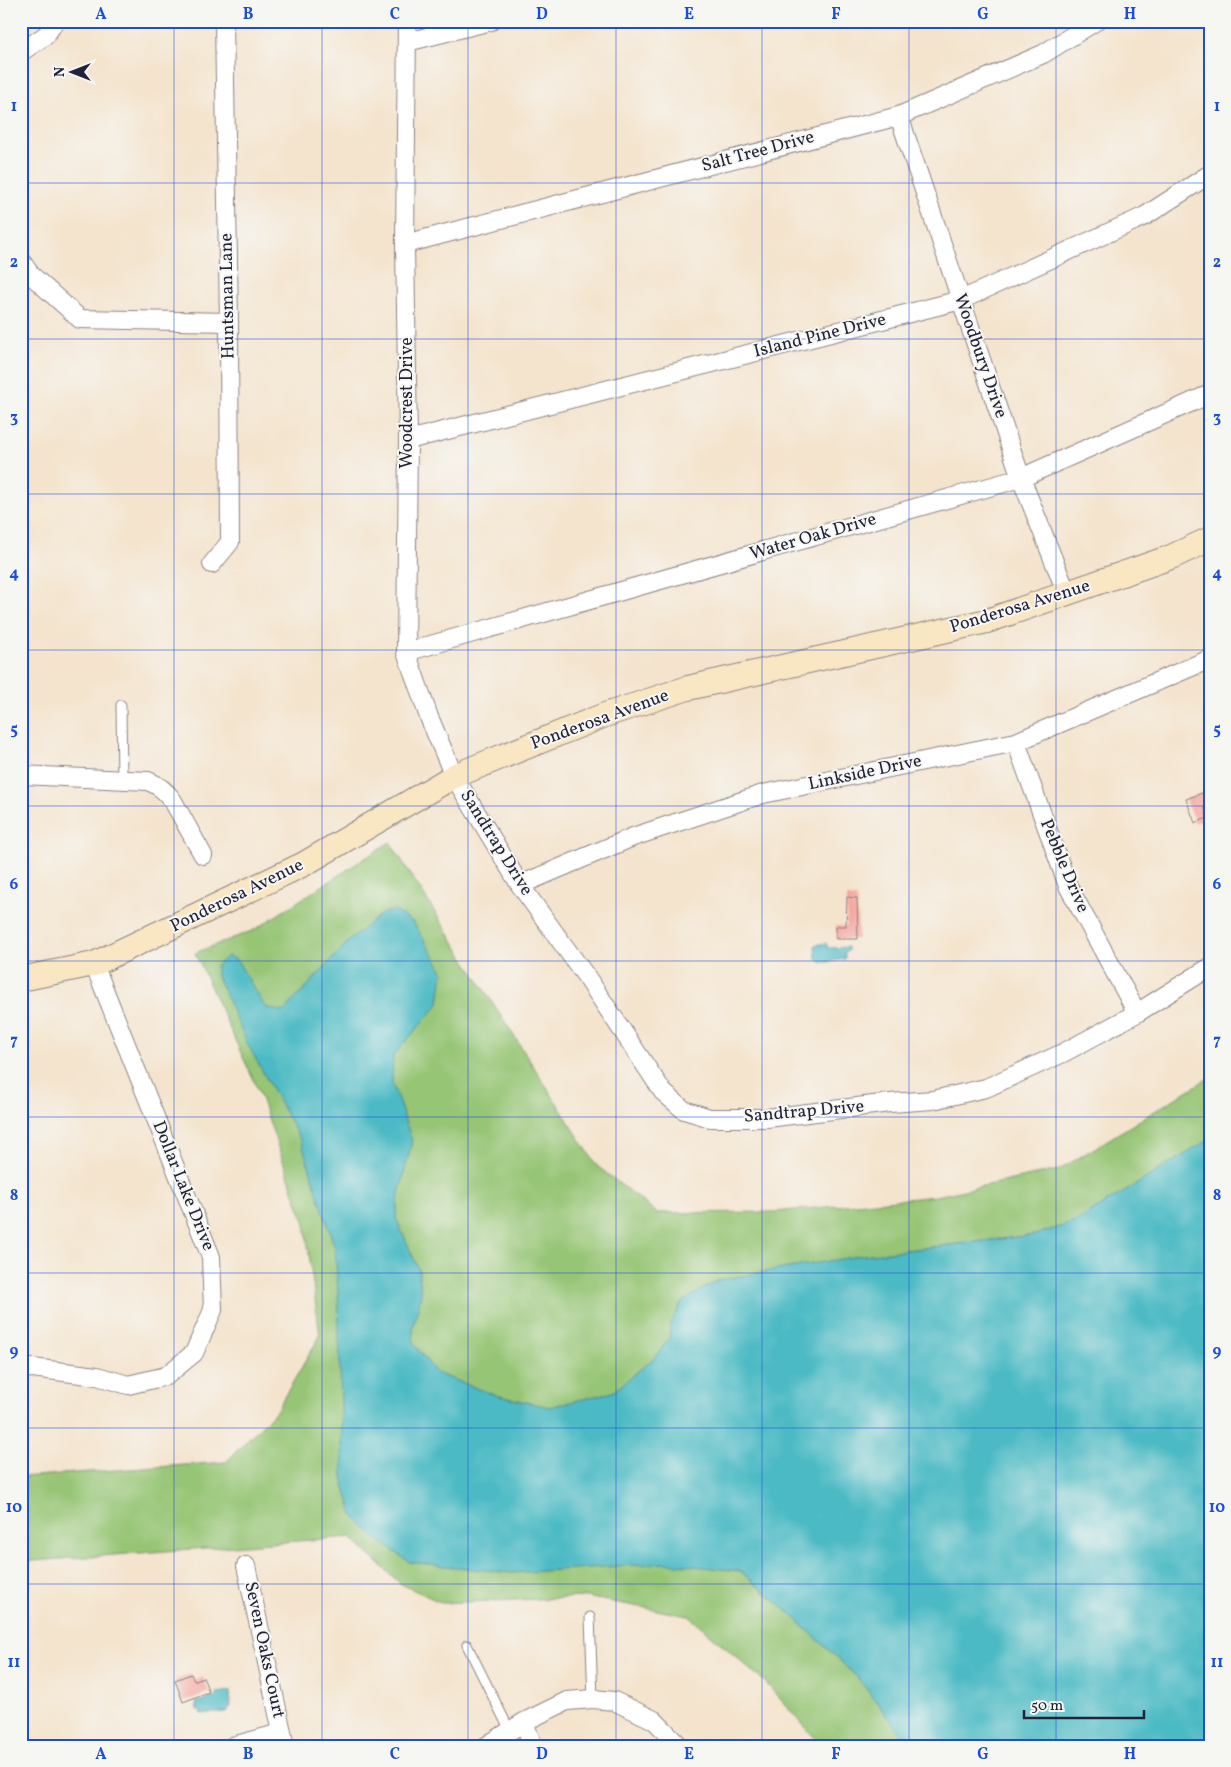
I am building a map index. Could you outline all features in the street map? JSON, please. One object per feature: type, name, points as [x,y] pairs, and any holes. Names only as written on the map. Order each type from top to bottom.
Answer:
[{"type":"street","points":[[21,52],[46,35],[55,21]]},
{"type":"street","name":"Huntsman Lane","points":[[212,564],[230,542],[229,322],[224,21]]},
{"type":"street","name":"Woodcrest Drive","points":[[407,21],[405,244],[408,440],[406,652],[429,717],[454,776]]},
{"type":"street","points":[[407,42],[491,21]]},
{"type":"street","name":"Salt Tree Drive","points":[[405,244],[899,116],[1043,54],[1096,21]]},
{"type":"street","name":"Woodbury Drive","points":[[899,116],[1021,478],[1067,594]]},
{"type":"street","name":"Island Pine Drive","points":[[408,440],[960,300],[1145,216],[1210,174]]},
{"type":"street","points":[[21,261],[30,275],[80,318],[229,322]]},
{"type":"street","name":"Water Oak Drive","points":[[406,652],[1021,478],[1210,394]]},
{"type":"street","name":"Ponderosa Avenue","points":[[21,979],[94,964],[304,864],[454,776],[605,715],[688,688],[987,621],[1171,557],[1210,539]]},
{"type":"street","name":"Linkside Drive","points":[[520,884],[633,837],[763,794],[1016,742],[1210,659]]},
{"type":"street","name":"Pebble Drive","points":[[1016,742],[1068,886],[1137,1013]]},
{"type":"street","points":[[21,775],[148,781],[160,786],[168,793],[203,855]]},
{"type":"street","name":"Sandtrap Drive","points":[[454,776],[520,884],[588,979],[663,1092],[684,1110],[710,1118],[767,1118],[890,1103],[933,1100],[986,1088],[1063,1053],[1137,1013],[1210,967]]},
{"type":"street","name":"Dollar Lake Drive","points":[[21,1369],[32,1368],[97,1376],[128,1384],[166,1376],[194,1353],[213,1310],[211,1257],[94,964]]},
{"type":"street","name":"Seven Oaks Court","points":[[233,1746],[283,1740],[246,1566]]},
{"type":"street","points":[[486,1746],[566,1701],[594,1699],[614,1701],[654,1720],[680,1746]]},
{"type":"street","points":[[517,1727],[533,1746]]},
{"type":"lane","points":[[121,705],[122,780]]},
{"type":"lane","points":[[590,1617],[594,1699]]},
{"type":"lane","points":[[468,1645],[517,1727]]},
{"type":"green space","points":[[390,842],[597,1166],[657,1213],[775,1212],[936,1196],[1059,1170],[1210,1077],[1210,1240],[1121,1195],[1075,1222],[1035,1235],[864,1255],[740,1571],[792,1615],[857,1677],[911,1746],[822,1746],[764,1681],[689,1616],[586,1597],[442,1603],[401,1584],[350,1537],[21,1562],[21,1477],[226,1462],[276,1411],[320,1336],[305,1224],[259,1092],[195,953],[254,930]]},
{"type":"water","points":[[394,910],[413,922],[443,971],[439,1004],[393,1056],[392,1082],[412,1141],[399,1194],[396,1218],[419,1270],[421,1295],[413,1328],[414,1344],[436,1373],[495,1395],[549,1407],[613,1392],[655,1357],[669,1339],[671,1322],[682,1302],[718,1280],[864,1255],[1035,1235],[1075,1222],[1210,1139],[1210,1746],[911,1746],[857,1677],[792,1615],[740,1571],[667,1563],[511,1573],[409,1562],[373,1536],[353,1515],[343,1481],[335,1248],[301,1141],[248,1045],[216,974],[216,966],[228,956],[237,960],[265,1007],[283,1012],[350,940],[381,914]]},
{"type":"water","points":[[826,943],[828,948],[848,947],[845,959],[822,963],[816,959],[815,945]]},
{"type":"water","points":[[230,1691],[231,1706],[227,1712],[201,1714],[200,1710],[197,1710],[196,1702],[216,1696],[217,1693]]},
{"type":"building","points":[[1205,792],[1210,803],[1210,805],[1204,807],[1208,818],[1195,823],[1186,799]]},
{"type":"building","points":[[847,897],[857,898],[858,939],[836,939],[836,926],[846,926]]},
{"type":"building","points":[[191,1674],[194,1681],[203,1677],[209,1692],[183,1702],[175,1680]]}]
